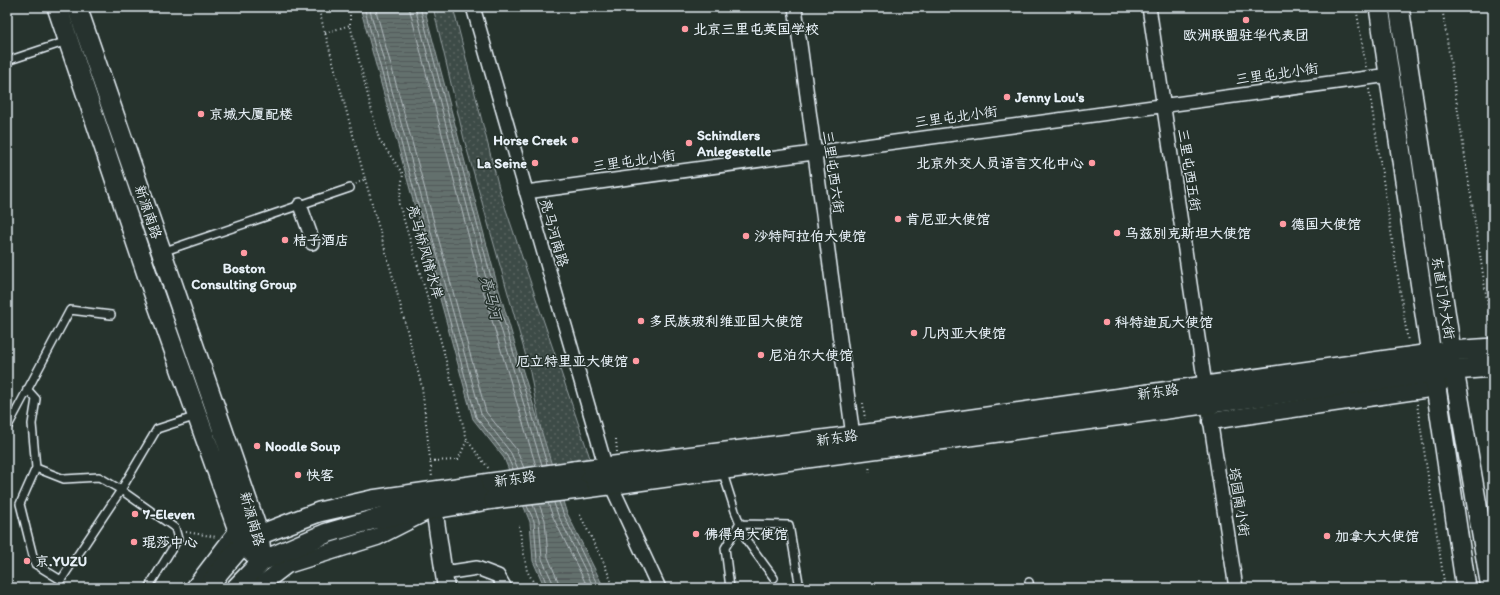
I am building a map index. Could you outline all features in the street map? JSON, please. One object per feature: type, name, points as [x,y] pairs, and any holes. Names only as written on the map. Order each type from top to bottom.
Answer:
[{"type":"main road","name":"新源南路","points":[[56,7],[197,416],[244,535],[262,561]]},
{"type":"main road","name":"新源南路","points":[[78,7],[162,252],[244,535]]},
{"type":"main road","name":"东直门外大街","points":[[1379,7],[1466,588]]},
{"type":"main road","name":"东直门外大街","points":[[1399,7],[1454,370],[1491,588]]},
{"type":"main road","name":"新东路","points":[[236,588],[262,561],[327,533],[434,499],[492,484],[576,480],[608,476],[853,436],[1451,351],[1492,340]]},
{"type":"main road","name":"新东路","points":[[608,476],[722,470],[1209,412],[1434,381],[1454,370],[1493,367]]},
{"type":"main road","name":"新东路","points":[[208,588],[244,535],[319,512],[372,500],[434,499]]},
{"type":"street","name":"亮马河南路","points":[[473,7],[608,476],[659,588]]},
{"type":"street","name":"三里屯西六街","points":[[795,7],[853,436]]},
{"type":"street","name":"三里屯西五街","points":[[1149,7],[1205,385]]},
{"type":"street","name":"三里屯北小街","points":[[526,192],[1389,75]]},
{"type":"street","points":[[300,205],[310,232],[312,243]]},
{"type":"street","name":"新东路","points":[[1209,412],[1415,391],[1434,381]]},
{"type":"street","name":"塔园南小街","points":[[1209,412],[1236,588]]},
{"type":"street","points":[[257,588],[287,565],[377,538],[434,499],[445,581],[477,568],[498,576],[505,588]]},
{"type":"street","points":[[194,588],[244,535]]},
{"type":"lane","points":[[7,61],[68,41]]},
{"type":"lane","points":[[162,252],[350,188]]},
{"type":"lane","points":[[7,428],[26,389],[70,310],[111,315]]},
{"type":"lane","points":[[26,389],[36,399],[32,424],[36,468],[20,504],[35,564],[61,580],[121,490],[157,429],[197,416]]},
{"type":"lane","points":[[36,468],[64,480],[99,477],[121,490],[176,528],[178,539],[148,588]]},
{"type":"lane","points":[[722,470],[739,524],[747,541],[774,578]]},
{"type":"lane","points":[[730,588],[725,548],[739,524]]},
{"type":"lane","points":[[739,524],[789,525],[800,588]]},
{"type":"path","points":[[318,7],[422,387],[434,499]]},
{"type":"path","name":"亮马桥风情水岸","points":[[350,7],[350,25],[379,139],[403,174],[399,204],[440,338],[467,440],[492,484]]},
{"type":"path","points":[[1356,7],[1410,357]]},
{"type":"path","points":[[1442,7],[1492,340]]},
{"type":"path","points":[[325,32],[350,25]]},
{"type":"path","points":[[350,188],[365,179]]},
{"type":"path","points":[[1415,391],[1446,588]]},
{"type":"path","points":[[430,461],[458,460],[467,440]]},
{"type":"path","points":[[580,515],[603,561],[614,588]]},
{"type":"path","points":[[520,526],[527,571],[537,588]]},
{"type":"path","points":[[176,528],[187,532],[217,537],[244,535]]},
{"type":"shaded area","points":[[433,7],[453,7],[500,192],[590,458],[548,467],[529,367],[464,139]]},
{"type":"water","name":"亮马河","points":[[360,7],[424,7],[496,280],[566,511],[604,588],[545,588],[533,561],[530,522],[504,458],[473,419]]},
{"type":"place","name":"欧洲联盟驻华代表团","points":[[1246,20]]},
{"type":"place","name":"北京三里屯英国学校","points":[[685,29]]},
{"type":"place","name":"Jenny Lou's","points":[[1007,97]]},
{"type":"place","name":"京城大厦配楼","points":[[201,114]]},
{"type":"place","name":"Horse Creek","points":[[575,140]]},
{"type":"place","name":"Schindlers Anlegestelle","points":[[689,143]]},
{"type":"place","name":"La Seine","points":[[535,163]]},
{"type":"place","name":"北京外交人员语言文化中心","points":[[1092,163]]},
{"type":"place","name":"肯尼亚大使馆","points":[[898,219]]},
{"type":"place","name":"德国大使馆","points":[[1283,224]]},
{"type":"place","name":"乌兹别克斯坦大使馆","points":[[1117,233]]},
{"type":"place","name":"沙特阿拉伯大使馆","points":[[746,236]]},
{"type":"place","name":"桔子酒店","points":[[285,240]]},
{"type":"place","name":"Boston Consulting Group","points":[[244,253]]},
{"type":"place","name":"多民族玻利维亚国大使馆","points":[[641,321]]},
{"type":"place","name":"科特迪瓦大使馆","points":[[1107,322]]},
{"type":"place","name":"几内亚大使馆","points":[[914,333]]},
{"type":"place","name":"尼泊尔大使馆","points":[[761,355]]},
{"type":"place","name":"厄立特里亚大使馆","points":[[636,361]]},
{"type":"place","name":"Noodle Soup","points":[[257,446]]},
{"type":"place","name":"快客","points":[[298,475]]},
{"type":"place","name":"7-Eleven","points":[[135,514]]},
{"type":"place","name":"佛得角大使馆","points":[[696,534]]},
{"type":"place","name":"加拿大大使馆","points":[[1327,536]]},
{"type":"place","name":"琨莎中心","points":[[134,542]]},
{"type":"place","name":"京.YUZU","points":[[27,561]]}]
